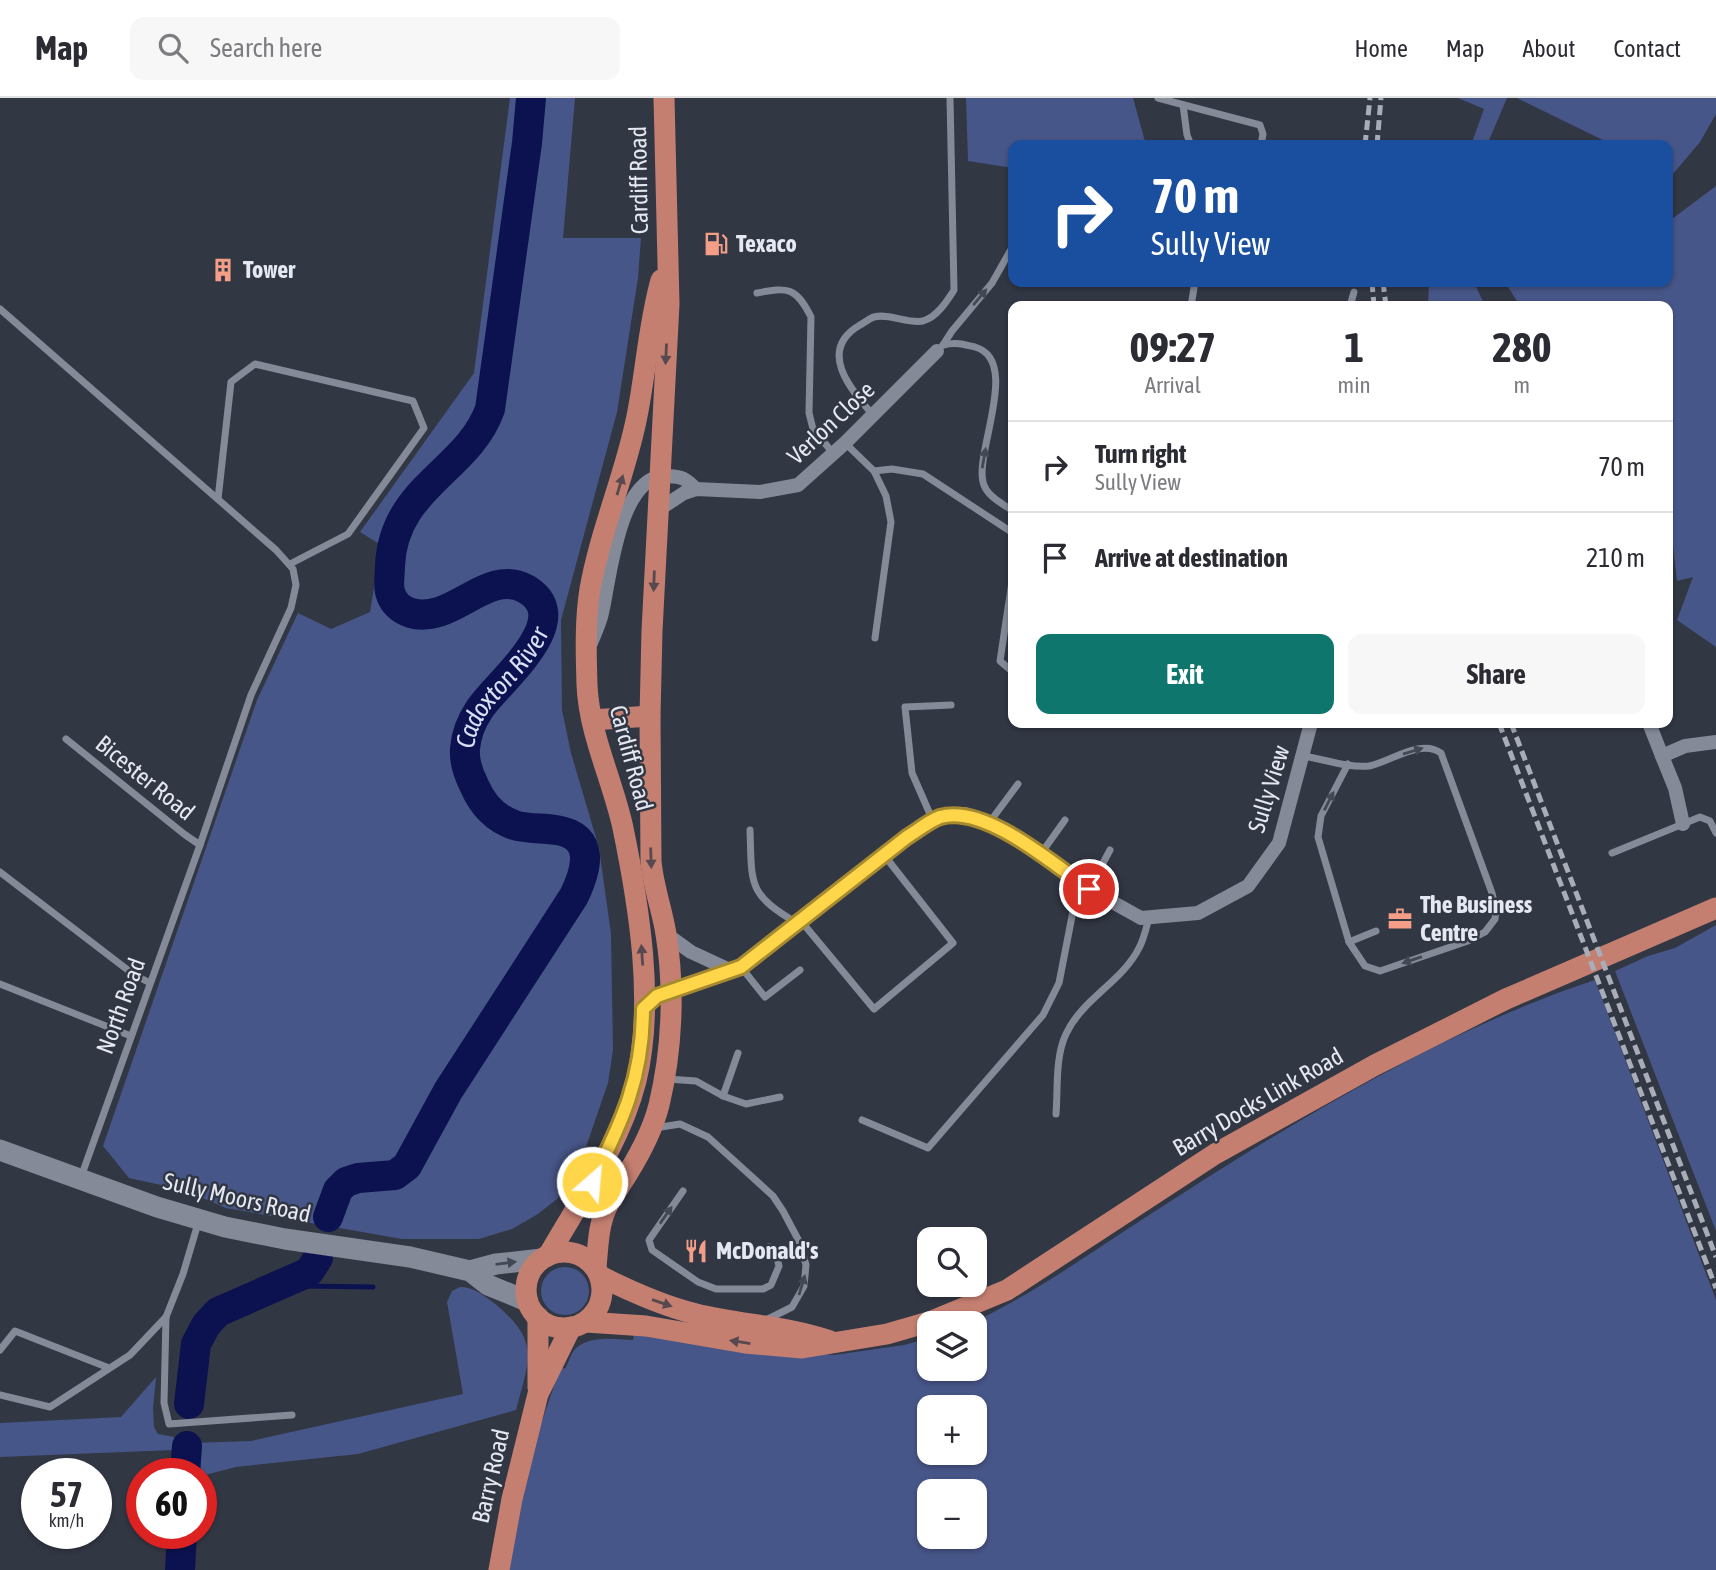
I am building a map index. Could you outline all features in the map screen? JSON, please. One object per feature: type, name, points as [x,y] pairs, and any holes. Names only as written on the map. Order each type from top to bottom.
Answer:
[{"type":"main road","name":"Cardiff Road","points":[[598,1271],[600,1226],[605,1211],[651,1129],[663,1079],[671,991],[666,934],[652,869],[650,716],[657,510],[669,304],[664,98]]},
{"type":"main road","name":"Cardiff Road","points":[[545,1257],[592,1182],[622,1119],[636,1082],[643,1034],[641,942],[633,883],[623,827],[592,720],[586,656],[590,591],[636,422],[647,368],[654,302],[666,261]]},
{"type":"main road","points":[[592,720],[650,716]]},
{"type":"main road","name":"Barry Docks Link Road","points":[[578,1325],[646,1326],[782,1348],[802,1348],[832,1341],[874,1337],[932,1321],[1007,1290],[1215,1154],[1375,1065],[1506,999],[1716,908]]},
{"type":"main road","name":"Sully Moors Road","points":[[0,1150],[199,1220],[258,1235],[376,1250],[470,1271],[488,1285],[532,1309]]},
{"type":"main road","points":[[556,1253],[573,1253],[589,1261],[598,1271],[602,1296],[599,1307],[578,1325],[554,1326],[532,1309],[528,1279],[531,1271],[545,1257],[556,1253]]},
{"type":"main road","name":"Sully Moors Road","points":[[470,1271],[496,1264],[545,1257]]},
{"type":"main road","name":"Barry Docks Link Road","points":[[598,1271],[674,1307],[694,1313],[752,1325],[802,1331],[832,1341]]},
{"type":"main road","name":"Barry Road","points":[[532,1309],[538,1394]]},
{"type":"main road","name":"Barry Road","points":[[499,1570],[512,1499],[538,1394],[578,1325]]},
{"type":"street","name":"Verlon Close","points":[[657,510],[684,493],[696,489],[760,492],[798,485],[845,443],[940,348]]},
{"type":"street","name":"Verlon Close","points":[[659,475],[684,478],[696,489]]},
{"type":"street","points":[[586,656],[602,613],[614,547],[632,502],[639,487],[659,475]]},
{"type":"street","name":"Sully View","points":[[643,1009],[657,996],[736,969],[907,837],[939,817],[965,814],[1003,829],[1089,889],[1141,918],[1198,913],[1248,886],[1279,843],[1310,728]]},
{"type":"street","points":[[1651,728],[1675,788],[1683,824]]},
{"type":"street","points":[[1662,756],[1685,746],[1716,742]]},
{"type":"street","points":[[666,934],[691,952],[736,969]]},
{"type":"lane","points":[[874,415],[851,390],[841,370],[838,349],[848,332],[876,316],[924,321],[942,308],[954,290],[950,98]]},
{"type":"lane","points":[[1158,98],[1260,125],[1262,140]]},
{"type":"lane","points":[[1183,106],[1189,140]]},
{"type":"lane","points":[[940,348],[992,283],[1008,255]]},
{"type":"lane","points":[[757,293],[782,288],[804,303],[811,317],[808,413],[813,429],[833,453]]},
{"type":"lane","points":[[1351,301],[1354,292]]},
{"type":"lane","points":[[0,309],[290,564],[348,534],[424,428],[412,401],[255,364],[231,382],[218,499]]},
{"type":"lane","points":[[940,348],[956,342],[981,349],[990,356],[995,368],[995,399],[981,472],[983,485],[990,495],[1008,508]]},
{"type":"lane","points":[[845,443],[874,471],[887,496],[891,522],[875,638]]},
{"type":"lane","points":[[874,471],[891,469],[923,474],[1008,530]]},
{"type":"lane","name":"North Road","points":[[80,1180],[251,695],[290,608],[296,585],[290,564]]},
{"type":"lane","points":[[1008,608],[1000,661],[1008,668]]},
{"type":"lane","points":[[933,821],[912,774],[905,707],[951,705]]},
{"type":"lane","name":"Bicester Road","points":[[66,739],[200,845]]},
{"type":"lane","points":[[1303,756],[1368,766],[1423,748],[1434,747],[1441,752],[1485,870],[1496,910],[1495,919],[1485,932],[1468,941],[1380,971],[1365,966],[1349,942],[1318,837],[1321,816],[1348,764]]},
{"type":"lane","points":[[989,824],[1018,784]]},
{"type":"lane","points":[[1612,853],[1700,817],[1710,821],[1716,833]]},
{"type":"lane","points":[[1040,855],[1065,820]]},
{"type":"lane","points":[[750,830],[754,886],[770,907],[799,922],[874,1009],[953,943],[884,855]]},
{"type":"lane","points":[[862,1120],[928,1147],[1043,1015],[1059,983],[1073,911],[1089,889],[1110,850]]},
{"type":"lane","points":[[0,872],[133,974],[150,983]]},
{"type":"lane","points":[[1056,1114],[1061,1051],[1065,1035],[1077,1015],[1139,950],[1149,917]]},
{"type":"lane","points":[[1349,942],[1376,931]]},
{"type":"lane","points":[[736,969],[765,997],[800,970]]},
{"type":"lane","points":[[0,984],[131,1036]]},
{"type":"lane","points":[[723,1096],[738,1053]]},
{"type":"lane","points":[[663,1079],[696,1082],[746,1104],[779,1097]]},
{"type":"lane","points":[[651,1129],[680,1124],[708,1137],[773,1196],[799,1239],[806,1265],[804,1286],[792,1307],[752,1325]]},
{"type":"lane","points":[[682,1191],[649,1240],[652,1250],[698,1282],[716,1289],[763,1289],[771,1285],[779,1266],[776,1254],[769,1247]]},
{"type":"lane","points":[[0,1395],[50,1406],[131,1355],[166,1317],[183,1275],[199,1220]]},
{"type":"lane","points":[[166,1317],[164,1403],[169,1424],[292,1415]]},
{"type":"lane","points":[[0,1350],[15,1331],[110,1368]]},
{"type":"shaded area","points":[[510,98],[575,98],[563,238],[641,238],[638,278],[617,412],[561,620],[562,710],[571,753],[599,848],[611,934],[613,1050],[608,1083],[577,1173],[557,1199],[512,1229],[479,1239],[402,1239],[226,1208],[184,1190],[129,1178],[103,1146],[257,700],[298,613],[331,629],[370,612],[381,545],[360,532],[474,373]]},
{"type":"shaded area","points":[[966,98],[1133,98],[1145,140],[1008,140],[1008,167],[968,161]]},
{"type":"shaded area","points":[[1458,98],[1507,98],[1489,140],[1473,140],[1484,109]]},
{"type":"shaded area","points":[[1517,98],[1716,98],[1716,114],[1700,142],[1673,174],[1673,140],[1603,140]]},
{"type":"shaded area","points":[[1716,186],[1716,647],[1677,620],[1693,577],[1677,581],[1673,546],[1673,301],[1517,301],[1508,287],[1673,287],[1673,218]]},
{"type":"shaded area","points":[[1429,287],[1476,287],[1483,301],[1428,301]]},
{"type":"shaded area","points":[[1716,925],[1716,1231],[1615,971],[1648,956],[1675,948]]},
{"type":"shaded area","points":[[1595,980],[1716,1300],[1716,1570],[508,1570],[516,1518],[544,1416],[561,1367],[565,1369],[574,1350],[582,1344],[603,1339],[633,1340],[634,1334],[728,1346],[834,1355],[917,1341],[917,1381],[987,1381],[987,1316],[1054,1277],[1332,1102],[1489,1021]]},
{"type":"shaded area","points":[[565,1267],[582,1274],[589,1291],[582,1308],[565,1315],[548,1308],[541,1291],[548,1274]]},
{"type":"shaded area","points":[[465,1287],[482,1294],[519,1328],[525,1340],[527,1363],[516,1410],[358,1454],[236,1467],[217,1472],[217,1458],[191,1458],[192,1443],[251,1441],[463,1394],[447,1302],[452,1291]]},
{"type":"shaded area","points":[[156,1377],[154,1427],[158,1434],[174,1437],[174,1450],[0,1457],[0,1423],[121,1417]]},
{"type":"waterway","name":"Cadoxton River","points":[[328,1217],[338,1190],[346,1182],[358,1178],[395,1175],[407,1166],[448,1091],[574,896],[585,865],[583,846],[569,833],[514,825],[495,814],[477,792],[465,758],[466,739],[476,715],[539,634],[543,617],[540,602],[526,589],[512,584],[497,585],[441,611],[426,615],[411,613],[401,608],[391,596],[389,586],[394,539],[404,517],[417,498],[466,449],[480,430],[490,409],[531,98]]},
{"type":"waterway","name":"Cadoxton River","points":[[189,1404],[196,1344],[206,1325],[218,1312],[309,1272],[318,1258]]},
{"type":"waterway","points":[[280,1284],[373,1287]]},
{"type":"waterway","name":"Cadoxton River","points":[[186,1458],[187,1446]]},
{"type":"waterway","name":"Cadoxton River","points":[[180,1570],[181,1549]]},
{"type":"railway","points":[[1366,140],[1370,98]]},
{"type":"railway","points":[[1377,140],[1381,98]]},
{"type":"railway","points":[[1372,287],[1374,301]]},
{"type":"railway","points":[[1384,287],[1385,301]]},
{"type":"railway","points":[[1501,728],[1716,1288]]},
{"type":"railway","points":[[1513,728],[1716,1257]]},
{"type":"place","name":"Texaco","points":[[716,244]]},
{"type":"place","name":"Tower","points":[[223,270]]},
{"type":"place","name":"The Business Centre","points":[[1400,919]]},
{"type":"place","name":"McDonald's","points":[[696,1251]]},
{"type":"route","points":[[592,1182],[608,1151],[636,1082],[643,1034],[643,1009],[657,996],[741,967],[907,837],[939,817],[965,814],[1003,829],[1089,889]]}]
